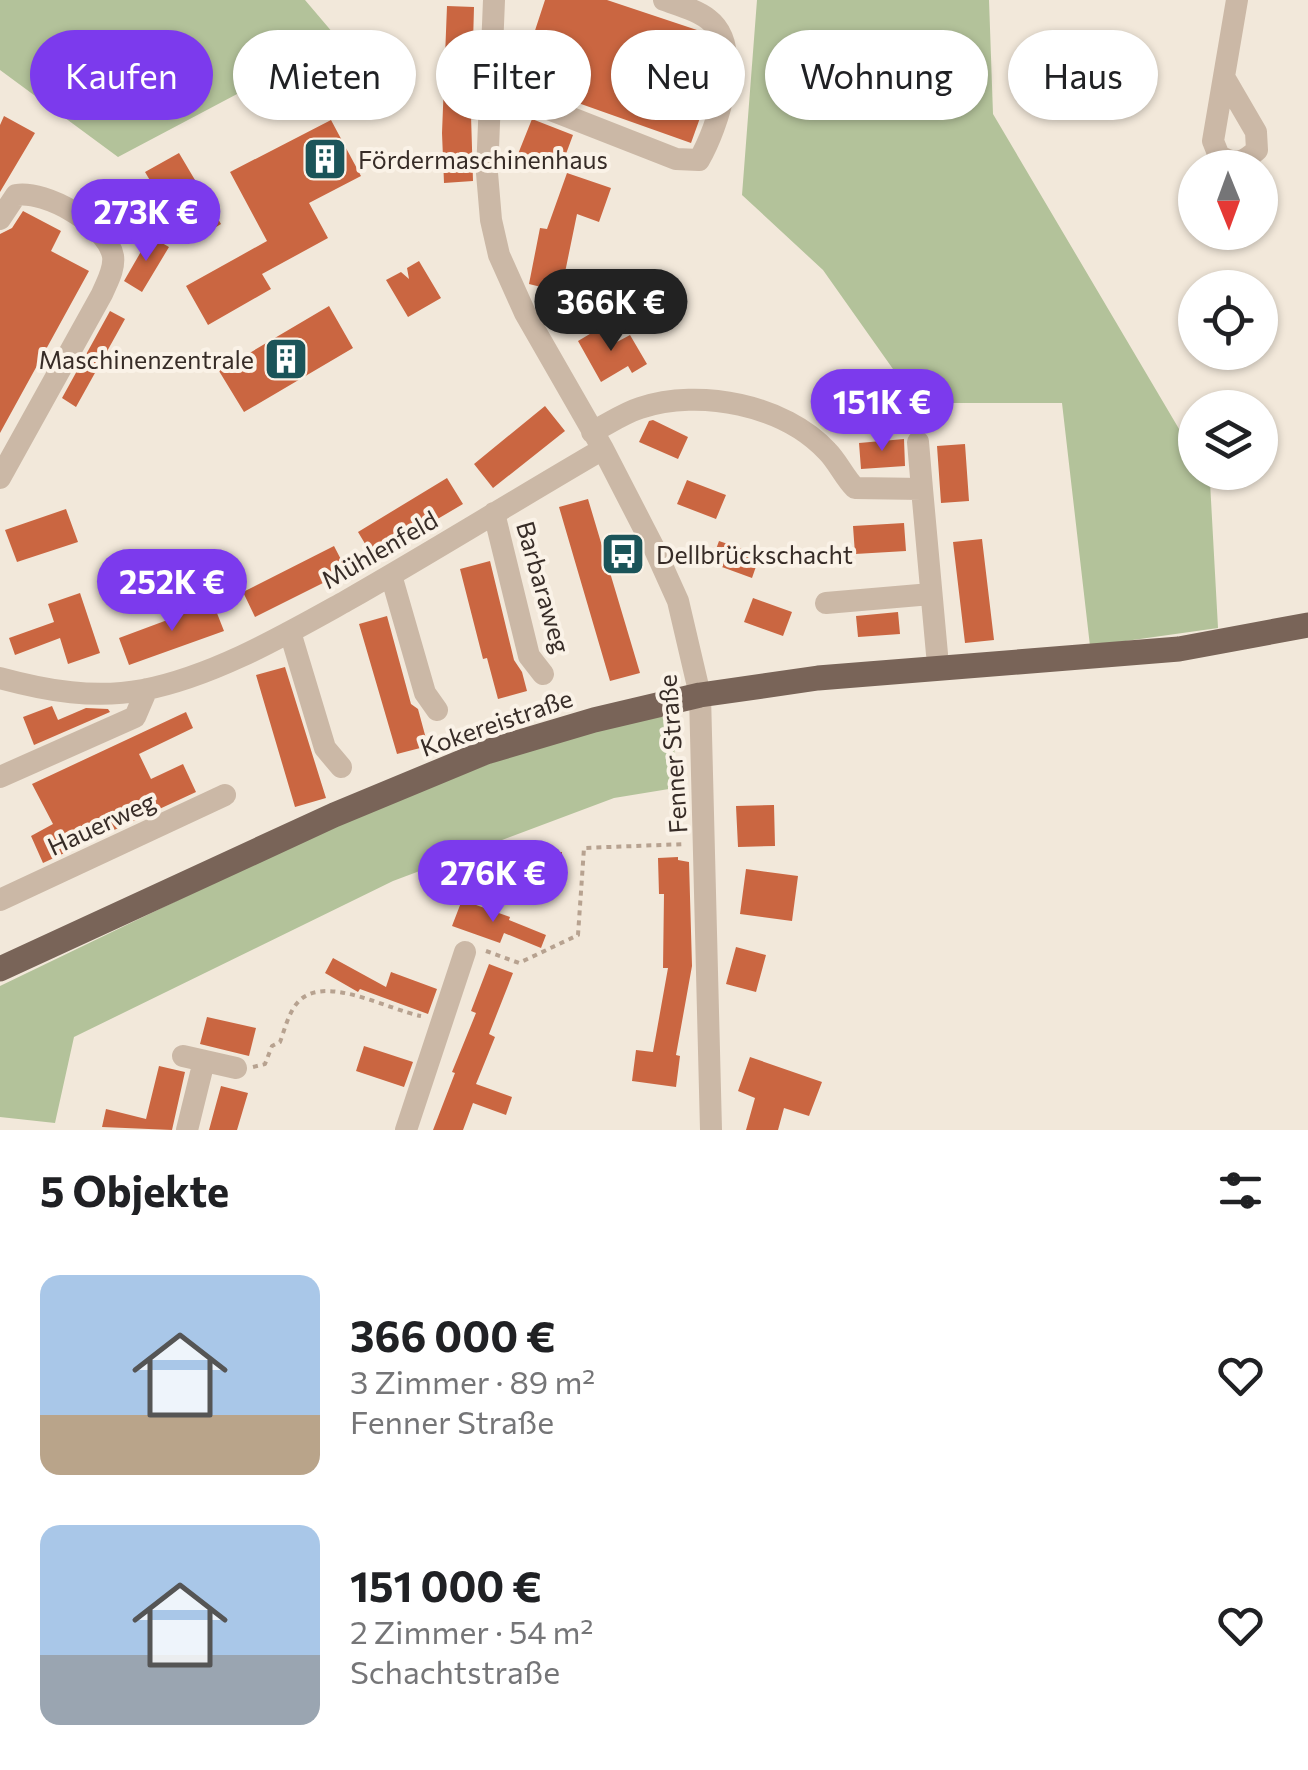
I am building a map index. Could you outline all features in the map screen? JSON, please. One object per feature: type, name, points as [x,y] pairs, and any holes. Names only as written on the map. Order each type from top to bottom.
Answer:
[{"type":"main road","name":"Kokereistraße","points":[[0,969],[334,815],[486,752],[594,720],[700,695],[818,678],[1179,649],[1308,625]]},
{"type":"street","name":"Fenner Straße","points":[[493,30],[494,0]]},
{"type":"street","points":[[577,120],[676,159],[699,160],[708,144],[729,67],[723,40],[710,19],[664,0]]},
{"type":"street","points":[[1224,77],[1238,0]]},
{"type":"street","name":"Fenner Straße","points":[[489,120],[487,173],[499,255],[525,313],[597,440],[678,602],[700,695],[711,1130]]},
{"type":"street","points":[[0,219],[16,195],[29,193],[80,216],[113,253],[112,271],[102,294],[0,478]]},
{"type":"street","name":"Mühlenfeld","points":[[0,678],[75,694],[146,689],[198,674],[290,632],[391,575],[494,513],[640,408],[712,400],[761,411],[803,431],[828,452],[855,488],[922,490]]},
{"type":"street","points":[[918,442],[937,654]]},
{"type":"street","name":"Barbaraweg","points":[[494,513],[530,656],[543,674]]},
{"type":"street","points":[[391,575],[425,692],[437,710]]},
{"type":"street","points":[[826,604],[931,594]]},
{"type":"street","points":[[290,632],[325,748],[341,767]]},
{"type":"street","points":[[0,778],[135,717],[146,689]]},
{"type":"street","name":"Hauerweg","points":[[0,900],[224,794]]},
{"type":"street","points":[[406,1130],[432,1020],[466,952]]},
{"type":"street","points":[[187,1130],[193,1058],[236,1068]]},
{"type":"path","points":[[466,952],[474,947],[520,964],[578,935],[584,848],[706,843]]},
{"type":"path","points":[[236,1068],[265,1064],[298,1002],[321,990],[432,1020]]},
{"type":"green space","points":[[0,0],[305,0],[330,30],[233,30],[233,96],[213,107],[213,30],[30,30],[30,92],[0,70]]},
{"type":"green space","points":[[757,0],[989,0],[993,114],[1178,427],[1178,490],[1210,490],[1218,628],[1090,646],[1062,403],[917,403],[823,270],[742,195]]},
{"type":"green space","points":[[68,120],[188,120],[118,157]]},
{"type":"green space","points":[[674,714],[675,788],[614,798],[393,881],[74,1037],[55,1123],[0,1117],[0,986],[340,822],[491,763],[599,728]]},
{"type":"building","points":[[545,0],[607,0],[697,30],[611,30],[611,115],[591,108],[591,30],[535,30]]},
{"type":"building","points":[[447,6],[474,7],[473,30],[446,30]]},
{"type":"building","points":[[4,116],[35,133],[0,192],[0,125]]},
{"type":"building","points":[[331,120],[361,176],[309,203],[328,238],[262,274],[271,289],[208,325],[186,286],[267,241],[230,172]]},
{"type":"building","points":[[443,120],[471,120],[473,181],[444,183]]},
{"type":"building","points":[[532,120],[573,135],[560,170],[518,154]]},
{"type":"building","points":[[626,120],[699,120],[691,143]]},
{"type":"building","points":[[179,153],[221,224],[188,244],[145,172]]},
{"type":"building","points":[[567,173],[611,188],[599,222],[577,214],[561,292],[529,284],[540,228],[547,229]]},
{"type":"building","points":[[23,211],[61,231],[51,251],[89,271],[0,433],[0,234],[12,228]]},
{"type":"building","points":[[150,236],[169,247],[142,292],[124,281]]},
{"type":"building","points":[[419,261],[441,298],[408,317],[386,280],[401,272],[409,279],[407,268]]},
{"type":"building","name":"Maschinenzentrale","points":[[329,306],[353,348],[244,412],[219,371]]},
{"type":"building","points":[[110,311],[125,319],[76,407],[62,398]]},
{"type":"building","points":[[605,325],[615,343],[630,335],[647,364],[632,373],[628,366],[601,382],[578,341]]},
{"type":"building","points":[[545,406],[565,431],[493,488],[474,464]]},
{"type":"building","points":[[653,420],[688,437],[678,459],[639,442]]},
{"type":"building","points":[[904,439],[905,466],[861,469],[859,443]]},
{"type":"building","points":[[965,444],[969,501],[941,503],[937,446]]},
{"type":"building","points":[[447,478],[463,504],[373,557],[358,532]]},
{"type":"building","points":[[687,480],[726,495],[716,519],[677,504]]},
{"type":"building","points":[[588,499],[640,673],[610,681],[559,507]]},
{"type":"building","points":[[66,509],[78,542],[17,562],[5,530]]},
{"type":"building","points":[[904,523],[906,551],[855,554],[853,526]]},
{"type":"building","points":[[982,539],[994,640],[965,643],[953,542]]},
{"type":"building","points":[[719,541],[760,555],[752,578],[711,563]]},
{"type":"building","points":[[334,546],[347,571],[255,617],[243,592]]},
{"type":"building","points":[[490,561],[514,660],[527,691],[498,699],[487,658],[483,659],[460,569]]},
{"type":"building","points":[[80,593],[100,653],[68,664],[60,638],[15,655],[9,638],[54,622],[48,604]]},
{"type":"building","points":[[753,598],[792,612],[783,636],[744,622]]},
{"type":"building","points":[[213,603],[224,631],[129,665],[119,638]]},
{"type":"building","points":[[898,612],[900,634],[858,637],[856,616]]},
{"type":"building","points":[[387,616],[411,704],[418,709],[428,746],[397,754],[359,624]]},
{"type":"building","points":[[285,667],[326,798],[295,807],[256,675]]},
{"type":"building","points":[[52,706],[58,720],[86,708],[110,712],[34,745],[23,717]]},
{"type":"building","points":[[186,712],[193,728],[139,754],[151,779],[183,764],[196,792],[43,863],[31,836],[53,824],[32,784]]},
{"type":"building","points":[[774,805],[775,846],[738,847],[736,806]]},
{"type":"building","points":[[562,852],[561,887],[541,889],[540,853]]},
{"type":"building","points":[[678,857],[689,862],[692,966],[676,1055],[680,1056],[676,1087],[632,1081],[636,1050],[653,1052],[668,968],[663,968],[664,894],[659,894],[658,858]]},
{"type":"building","points":[[746,869],[798,876],[792,921],[740,914]]},
{"type":"building","points":[[462,900],[546,935],[541,948],[504,933],[500,943],[452,926]]},
{"type":"building","points":[[736,947],[766,955],[756,992],[726,984]]},
{"type":"building","points":[[333,958],[386,987],[391,972],[437,989],[428,1014],[360,989],[358,992],[325,973]]},
{"type":"building","points":[[489,964],[513,973],[489,1034],[495,1037],[476,1084],[512,1097],[506,1115],[473,1103],[463,1130],[433,1130],[476,1013],[471,1011]]},
{"type":"building","points":[[207,1017],[256,1028],[249,1056],[200,1044]]},
{"type":"building","points":[[364,1046],[413,1062],[404,1087],[356,1071]]},
{"type":"building","points":[[750,1057],[822,1082],[809,1116],[784,1108],[778,1130],[746,1130],[755,1098],[738,1091]]},
{"type":"building","points":[[159,1066],[185,1072],[172,1130],[102,1127],[106,1109],[146,1119]]},
{"type":"building","points":[[221,1086],[248,1093],[237,1130],[209,1130]]},
{"type":"place","name":"Fördermaschinenhaus","points":[[325,159]]},
{"type":"place","name":"Maschinenzentrale","points":[[286,359]]},
{"type":"place","name":"Dellbrückschacht","points":[[623,554]]}]
